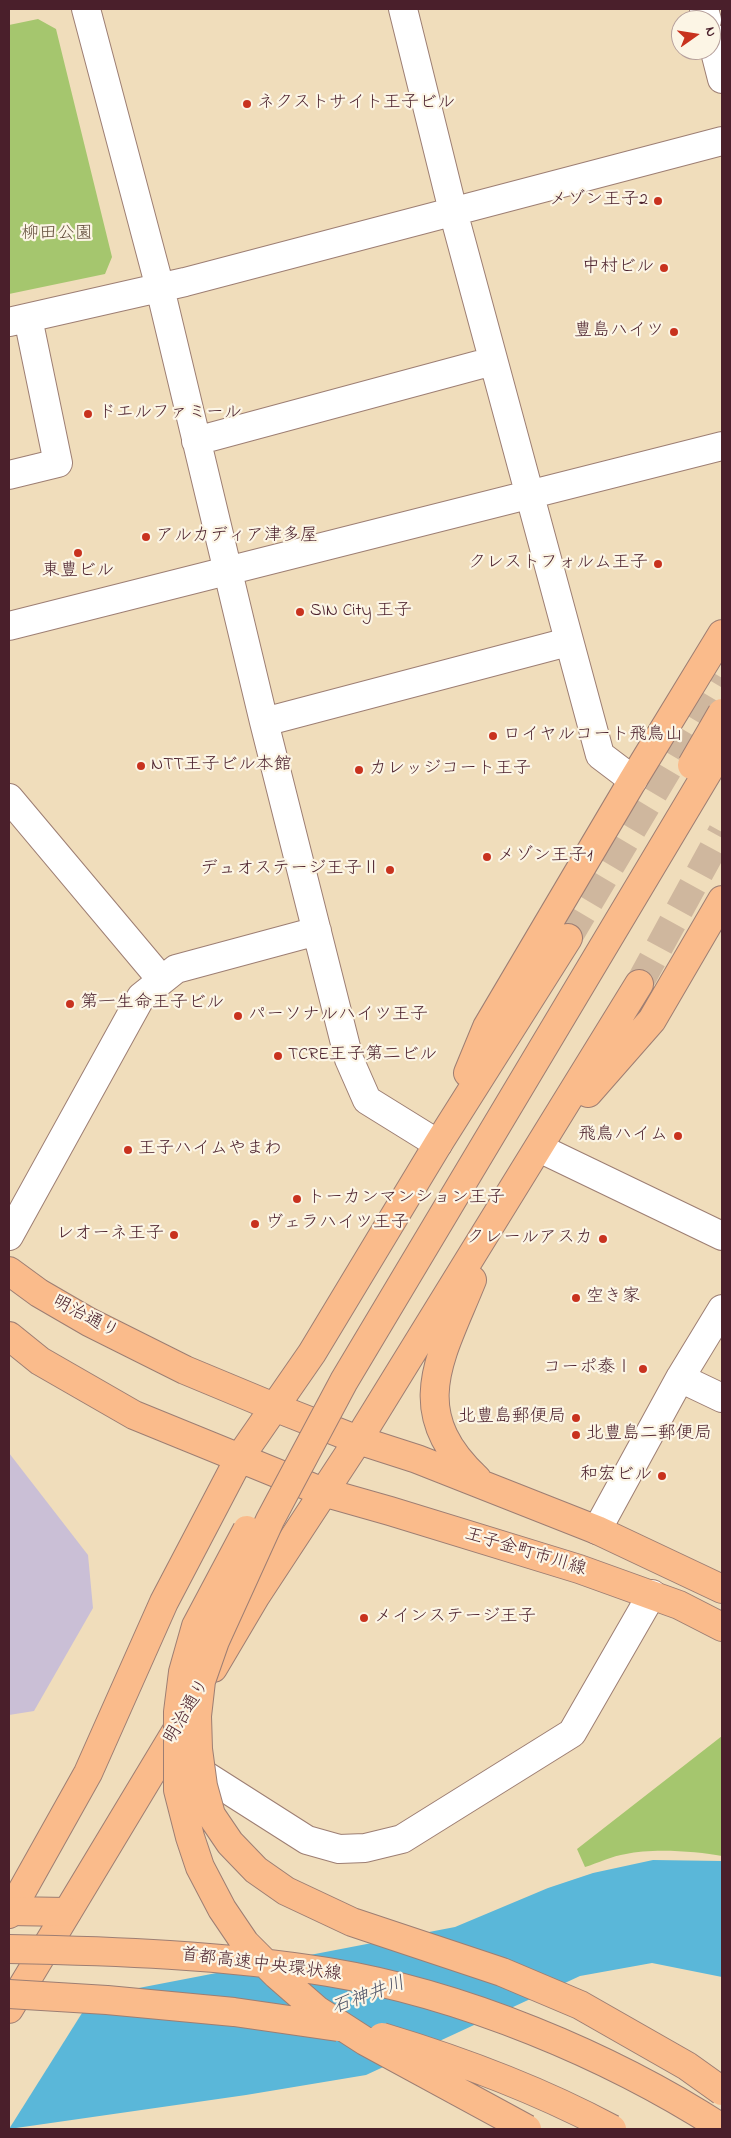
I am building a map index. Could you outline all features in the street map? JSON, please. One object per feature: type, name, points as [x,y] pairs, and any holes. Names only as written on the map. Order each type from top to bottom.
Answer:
[{"type":"main road","points":[[438,1144],[487,1027],[722,634]]},
{"type":"main road","points":[[527,2129],[349,2031],[303,1998],[276,1975],[245,1943],[222,1909],[200,1867],[178,1790],[178,1712],[183,1672],[196,1626],[347,1343],[540,1024],[722,713]]},
{"type":"main road","points":[[722,748],[344,1381],[270,1520],[215,1641],[201,1682],[197,1716],[199,1758],[203,1786],[211,1815],[230,1843],[256,1870],[286,1891],[352,1922],[502,1972],[580,2005],[687,2066],[722,2090]]},
{"type":"main road","points":[[539,1148],[652,1020],[722,900]]},
{"type":"main road","points":[[67,1912],[9,1912],[88,1773],[164,1602],[240,1457],[312,1353],[438,1144],[568,938]]},
{"type":"main road","points":[[483,1485],[464,1467],[449,1448],[438,1423],[434,1383],[443,1353],[498,1213],[639,984]]},
{"type":"main road","name":"明治通り","points":[[9,2009],[166,1749],[255,1597],[322,1492],[358,1440],[498,1213]]},
{"type":"main road","name":"明治通り","points":[[9,1271],[40,1294],[89,1322],[185,1370],[358,1440]]},
{"type":"main road","points":[[9,1336],[40,1361],[134,1415],[322,1492]]},
{"type":"main road","points":[[358,1440],[417,1459],[597,1530],[722,1589]]},
{"type":"main road","name":"王子金町市川線","points":[[322,1492],[390,1510],[579,1569],[652,1594],[679,1605],[722,1627]]},
{"type":"main road","name":"首都高速中央環状線","points":[[9,1949],[90,1950],[222,1958],[329,1972],[384,1983],[443,1999],[577,2049],[665,2093],[722,2128]]},
{"type":"main road","points":[[9,1994],[107,2000],[234,2012],[316,2022],[376,2035],[480,2069],[559,2102],[612,2129]]},
{"type":"street","points":[[86,9],[160,288],[264,722],[349,1059],[366,1100],[438,1144]]},
{"type":"street","points":[[403,9],[453,211],[600,756],[633,780]]},
{"type":"street","points":[[717,60],[722,79]]},
{"type":"street","points":[[9,475],[58,463],[19,320],[160,288],[722,141]]},
{"type":"street","points":[[196,441],[493,361]]},
{"type":"street","points":[[9,626],[722,446]]},
{"type":"street","points":[[264,722],[568,642]]},
{"type":"street","points":[[9,798],[160,979]]},
{"type":"street","points":[[9,1236],[141,996],[160,979],[176,969],[317,932]]},
{"type":"street","points":[[539,1148],[722,1236]]},
{"type":"street","points":[[597,1530],[680,1378],[722,1309]]},
{"type":"street","points":[[680,1378],[722,1398]]},
{"type":"street","points":[[166,1749],[308,1840],[339,1849],[366,1848],[402,1839],[572,1733],[652,1594]]},
{"type":"shaded area","points":[[9,1453],[88,1555],[93,1608],[34,1711],[9,1715]]},
{"type":"green space","name":"柳田公園","points":[[38,19],[56,29],[112,257],[105,274],[9,294],[9,25]]},
{"type":"green space","points":[[722,1736],[722,1856],[687,1852],[648,1851],[621,1855],[585,1867],[577,1849]]},
{"type":"water","name":"石神井川","points":[[653,1860],[722,1861],[722,1977],[652,1963],[580,1976],[366,2075],[246,2095],[9,2129],[9,2013],[455,1927],[548,1888],[593,1873]]},
{"type":"pier","points":[[94,1994],[9,2129],[9,2010]]},
{"type":"tunnel","points":[[568,938],[722,678]]},
{"type":"tunnel","points":[[639,984],[722,832]]},
{"type":"place","name":"ネクストサイト王子ビル","points":[[247,104]]},
{"type":"place","name":"メゾン王子2","points":[[658,201]]},
{"type":"place","name":"中村ビル","points":[[664,268]]},
{"type":"place","name":"豊島ハイツ","points":[[674,332]]},
{"type":"place","name":"ドエルファミール","points":[[88,414]]},
{"type":"place","name":"アルカディア津多屋","points":[[146,537]]},
{"type":"place","name":"東豊ビル","points":[[78,553]]},
{"type":"place","name":"クレストフォルム王子","points":[[658,564]]},
{"type":"place","name":"SIN City 王子","points":[[300,612]]},
{"type":"place","name":"ロイヤルコート飛鳥山","points":[[493,736]]},
{"type":"place","name":"NTT王子ビル本館","points":[[141,766]]},
{"type":"place","name":"カレッジコート王子","points":[[359,770]]},
{"type":"place","name":"メゾン王子1","points":[[487,857]]},
{"type":"place","name":"デュオステージ王子Ⅱ","points":[[390,870]]},
{"type":"place","name":"第一生命王子ビル","points":[[70,1004]]},
{"type":"place","name":"パーソナルハイツ王子","points":[[238,1016]]},
{"type":"place","name":"TCRE王子第二ビル","points":[[278,1056]]},
{"type":"place","name":"飛鳥ハイム","points":[[678,1136]]},
{"type":"place","name":"王子ハイムやまわ","points":[[128,1150]]},
{"type":"place","name":"トーカンマンション王子","points":[[297,1199]]},
{"type":"place","name":"ヴェラハイツ王子","points":[[255,1224]]},
{"type":"place","name":"レオーネ王子","points":[[174,1235]]},
{"type":"place","name":"クレールアスカ","points":[[603,1239]]},
{"type":"place","name":"空き家","points":[[576,1298]]},
{"type":"place","name":"コーポ泰Ⅰ","points":[[643,1369]]},
{"type":"place","name":"北豊島郵便局","points":[[576,1418]]},
{"type":"place","name":"北豊島二郵便局","points":[[576,1435]]},
{"type":"place","name":"和宏ビル","points":[[662,1476]]},
{"type":"place","name":"メインステージ王子","points":[[364,1618]]}]
